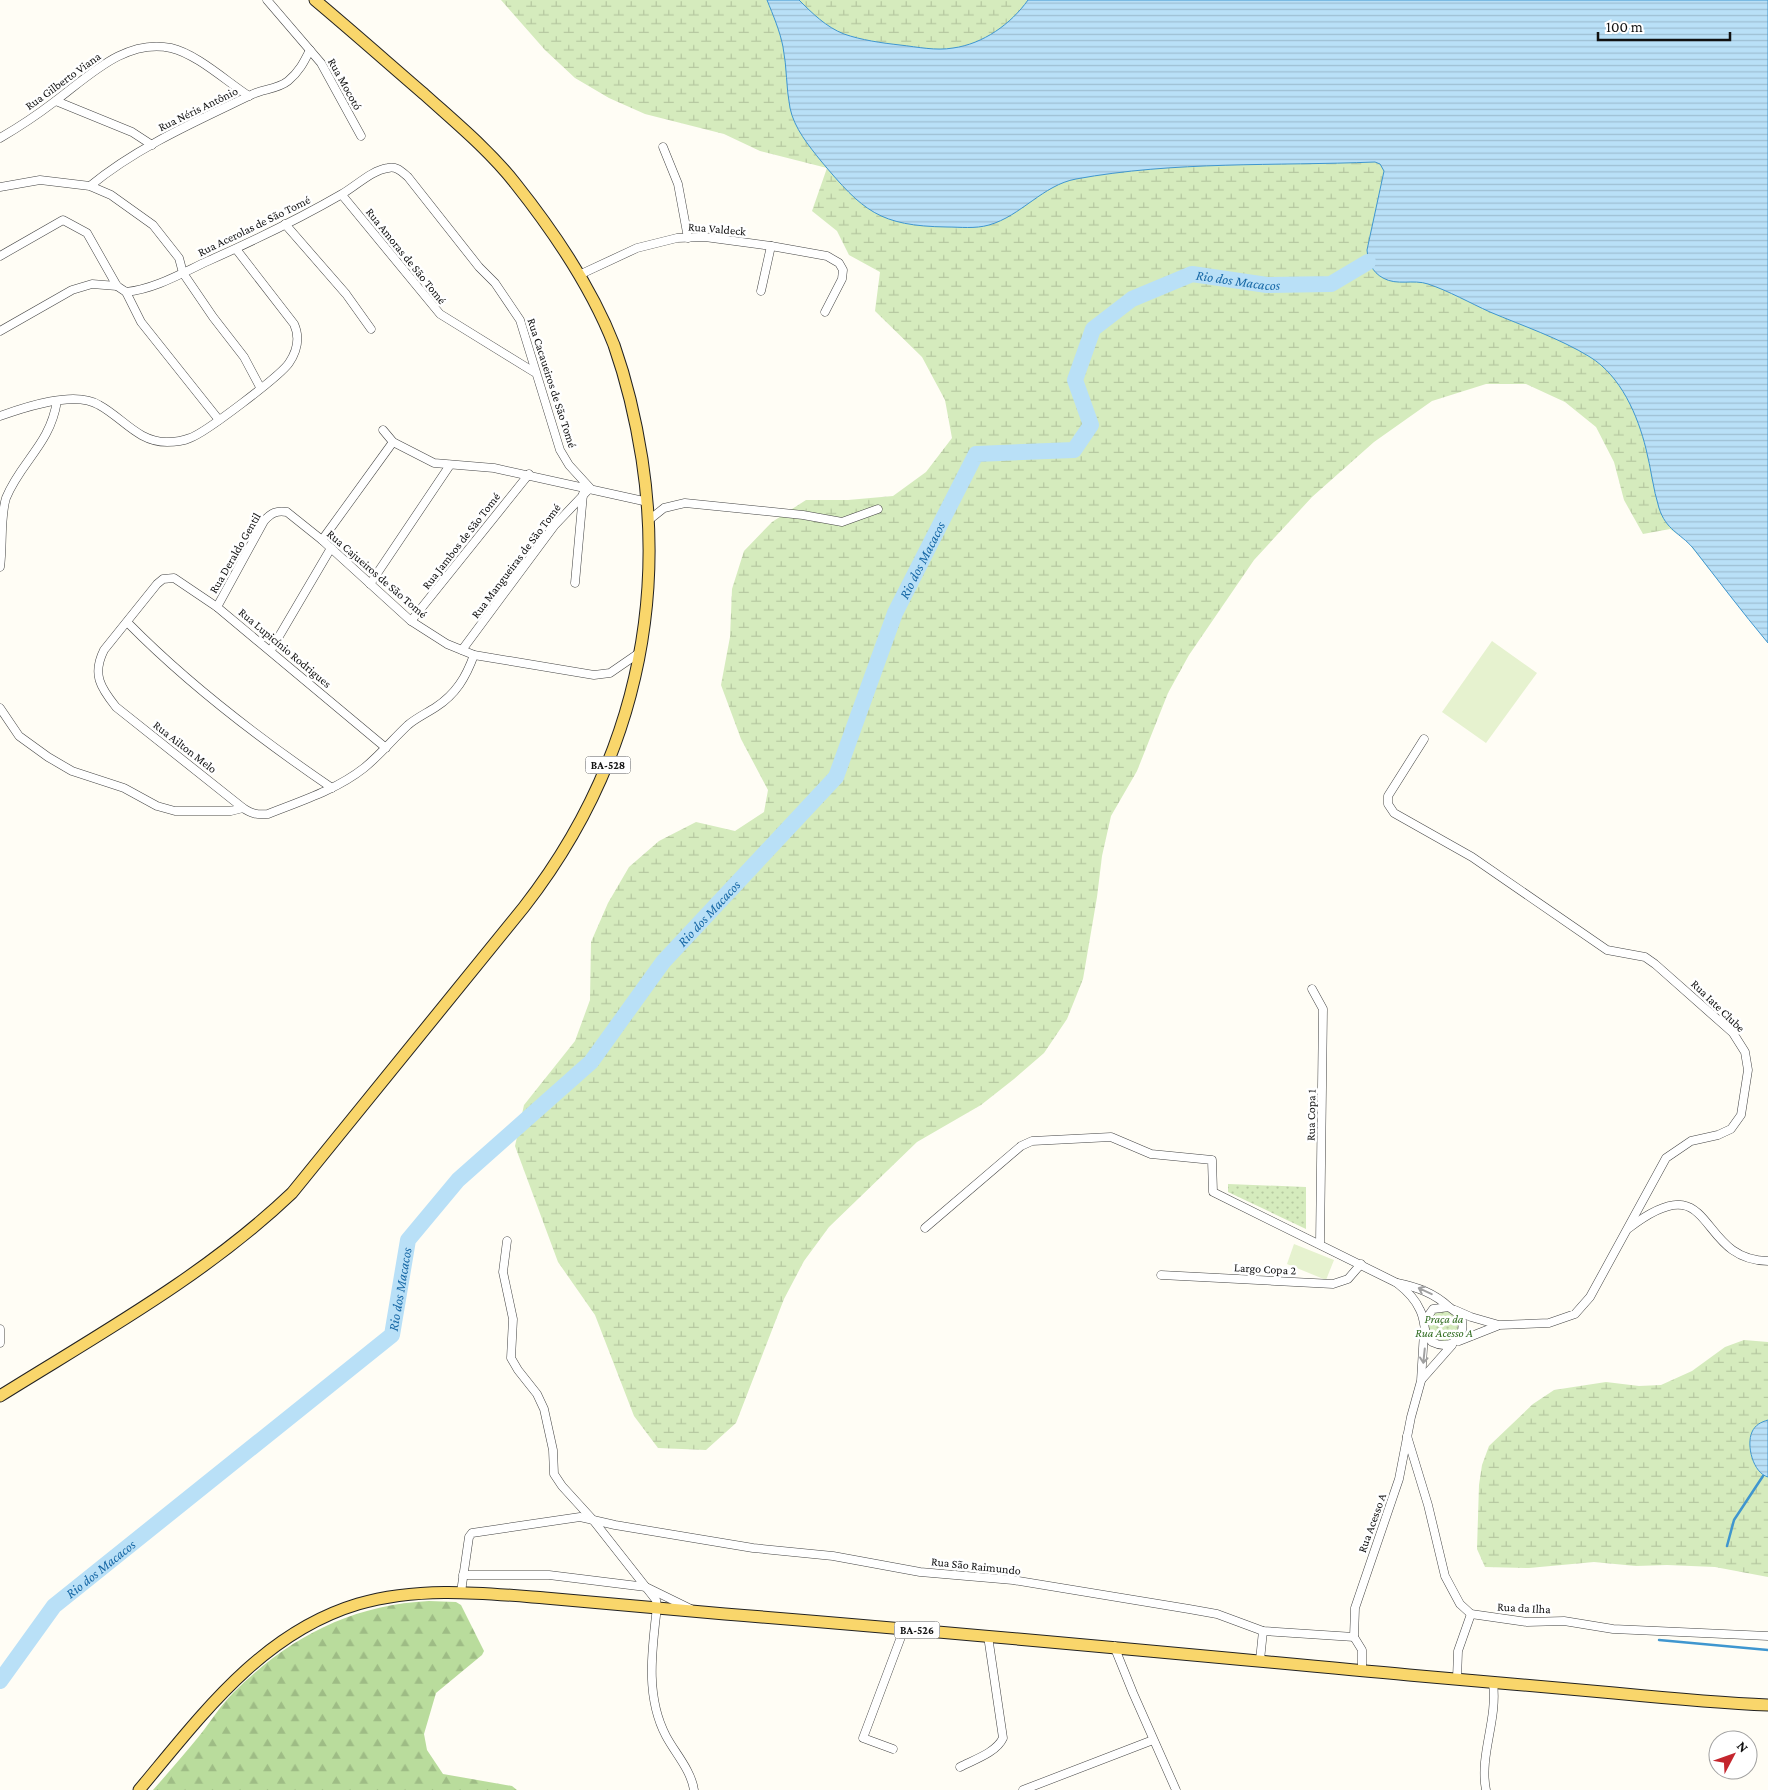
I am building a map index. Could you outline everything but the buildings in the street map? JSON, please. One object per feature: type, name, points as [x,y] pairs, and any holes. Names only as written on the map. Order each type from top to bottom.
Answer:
[{"type":"main road","name":"BA-528","points":[[0,1395],[152,1301],[227,1250],[269,1214],[310,1172],[524,907],[568,846],[597,790],[619,736],[630,701],[647,609],[650,565],[649,520],[636,421],[614,345],[579,275],[556,238],[513,180],[484,149],[315,0]]},
{"type":"main road","name":"BA-526","points":[[139,1790],[228,1687],[253,1663],[311,1622],[361,1603],[407,1594],[461,1592],[657,1607],[1114,1646],[1493,1683],[1709,1702],[1768,1705]]},
{"type":"street","name":"Rua Mocotó","points":[[267,0],[325,69],[360,136]]},
{"type":"street","name":"Rua Gilberto Viana","points":[[0,138],[56,101],[112,59],[145,47],[172,48],[186,54],[249,96]]},
{"type":"street","name":"Rua Néris Antônio","points":[[90,186],[111,168],[152,145],[249,96],[286,82],[299,70],[310,50]]},
{"type":"street","points":[[56,101],[132,132],[152,145]]},
{"type":"street","points":[[663,146],[678,184],[688,238]]},
{"type":"street","name":"Rua Acerolas de São Tomé","points":[[126,292],[147,288],[184,273],[342,195],[378,171],[390,167],[398,169]]},
{"type":"street","name":"Rua Cacaueiros de São Tomé","points":[[398,169],[408,177],[435,213],[509,302],[520,320],[534,372],[560,450],[569,465],[590,488]]},
{"type":"street","points":[[0,187],[40,180],[90,186],[111,195],[153,224],[179,258],[184,273],[213,317],[244,357],[260,387]]},
{"type":"street","name":"Rua Amoras de São Tomé","points":[[342,195],[440,314],[534,372]]},
{"type":"street","points":[[0,256],[63,220],[87,233],[117,286],[126,292],[142,322],[219,420]]},
{"type":"street","points":[[285,224],[346,294],[371,328]]},
{"type":"street","name":"Rua Valdeck","points":[[579,275],[654,242],[705,237],[771,246],[827,256],[839,263],[843,270],[842,279],[825,312]]},
{"type":"street","points":[[761,291],[771,246]]},
{"type":"street","points":[[0,416],[36,404],[57,401],[87,401],[98,403],[141,436],[166,442],[190,439],[219,420],[284,369],[294,353],[298,332],[294,324],[236,249]]},
{"type":"street","points":[[0,331],[72,290],[92,284],[117,286]]},
{"type":"street","points":[[0,567],[5,501],[14,482],[47,436],[52,425],[57,401]]},
{"type":"street","points":[[383,430],[393,442],[434,463],[450,466],[494,468],[529,474],[648,502]]},
{"type":"street","points":[[322,540],[393,442]]},
{"type":"street","points":[[370,584],[450,466]]},
{"type":"street","name":"Rua Jambos de São Tomé","points":[[412,621],[529,474]]},
{"type":"street","name":"Rua Mangueiras de São Tomé","points":[[462,650],[554,526],[590,488]]},
{"type":"street","points":[[575,583],[584,494]]},
{"type":"street","points":[[649,520],[664,508],[685,503],[803,515],[842,522],[878,509]]},
{"type":"street","name":"Rua Cajueiros de São Tomé","points":[[275,512],[287,512],[322,540],[412,621],[432,636],[474,656],[594,675],[610,673],[639,653]]},
{"type":"street","name":"Rua Deraldo Gentil","points":[[217,607],[264,521],[270,514],[275,512]]},
{"type":"street","points":[[271,650],[330,548]]},
{"type":"street","name":"Rua Lupicínio Rodrigues","points":[[163,579],[174,578],[180,581],[217,607],[271,650],[386,748]]},
{"type":"street","name":"Rua Ailton Melo","points":[[163,579],[104,650],[99,662],[99,680],[106,694],[116,706],[251,814],[268,814],[332,788],[362,770],[408,724],[448,699],[466,676],[474,656]]},
{"type":"street","points":[[128,623],[159,654],[207,694],[332,788]]},
{"type":"street","points":[[0,708],[19,736],[48,757],[72,771],[124,788],[157,806],[180,811],[231,811],[243,808]]},
{"type":"street","name":"Rua Iate Clube","points":[[1424,739],[1388,796],[1388,804],[1394,813],[1472,857],[1607,950],[1645,958],[1656,964],[1713,1013],[1732,1033],[1746,1052],[1747,1079],[1737,1123],[1726,1133],[1702,1137],[1682,1145],[1666,1158],[1590,1297],[1576,1314],[1549,1324],[1498,1325]]},
{"type":"street","name":"Rua Copa 1","points":[[1312,989],[1324,1009],[1320,1244]]},
{"type":"street","points":[[925,1228],[1021,1146],[1032,1141],[1111,1137],[1121,1139],[1151,1154],[1212,1160],[1213,1192],[1396,1283],[1414,1299],[1427,1337],[1439,1346],[1455,1343],[1498,1325]]},
{"type":"street","points":[[1627,1229],[1656,1209],[1671,1204],[1685,1205],[1698,1214],[1734,1253],[1748,1258],[1768,1261]]},
{"type":"street","points":[[507,1241],[503,1272],[513,1319],[512,1358],[518,1370],[538,1394],[544,1409],[553,1450],[553,1467],[557,1479],[593,1520],[656,1600],[652,1668],[654,1707],[666,1736],[689,1774],[694,1790]]},
{"type":"street","name":"Largo Copa 2","points":[[1161,1276],[1333,1284],[1348,1279],[1361,1264]]},
{"type":"street","points":[[1396,1283],[1419,1288],[1438,1297],[1452,1308],[1476,1319],[1498,1325]]},
{"type":"street","points":[[1424,1326],[1433,1309],[1452,1308]]},
{"type":"street","points":[[1452,1308],[1463,1322],[1463,1329],[1455,1343]]},
{"type":"street","name":"Rua Acesso A","points":[[1362,1671],[1362,1650],[1354,1637],[1356,1608],[1397,1486],[1421,1381],[1425,1344],[1424,1326]]},
{"type":"street","points":[[0,1329],[0,1343]]},
{"type":"street","name":"Rua Acesso A","points":[[1421,1381],[1455,1343]]},
{"type":"street","points":[[1407,1436],[1428,1505],[1445,1576],[1460,1604],[1471,1614],[1458,1651],[1457,1679]]},
{"type":"street","name":"Rua São Raimundo","points":[[464,1574],[469,1537],[472,1533],[517,1528],[574,1517],[753,1548],[833,1556],[920,1572],[1013,1580],[1189,1609],[1217,1614],[1263,1631],[1354,1637]]},
{"type":"street","points":[[461,1592],[464,1574],[549,1575],[646,1587],[696,1611]]},
{"type":"street","name":"Rua da Ilha","points":[[1471,1614],[1527,1622],[1564,1621],[1613,1630],[1768,1636]]},
{"type":"street","points":[[894,1749],[863,1738],[904,1629]]},
{"type":"street","points":[[1260,1660],[1263,1631]]},
{"type":"street","points":[[960,1767],[991,1750],[998,1745],[1002,1738],[988,1636]]},
{"type":"street","points":[[1114,1646],[1176,1790]]},
{"type":"street","points":[[1486,1790],[1485,1771],[1495,1705],[1493,1683]]},
{"type":"street","points":[[1023,1790],[1153,1740]]},
{"type":"green space","points":[[501,0],[1421,0],[1599,343],[1768,643],[1686,540],[1670,529],[1643,534],[1624,500],[1614,462],[1596,427],[1565,402],[1526,384],[1486,384],[1432,401],[1374,442],[1312,497],[1254,560],[1189,655],[1168,693],[1137,771],[1111,816],[1102,856],[1083,979],[1067,1019],[1044,1053],[981,1105],[917,1142],[829,1227],[804,1261],[784,1299],[736,1423],[706,1450],[658,1448],[634,1416],[595,1315],[558,1262],[515,1146],[524,1105],[575,1041],[590,1000],[591,942],[608,903],[629,867],[659,841],[696,822],[735,831],[764,812],[768,790],[741,739],[721,685],[730,637],[732,589],[744,551],[772,522],[806,500],[848,500],[893,496],[926,472],[952,438],[945,400],[922,357],[875,311],[880,272],[849,255],[837,231],[812,211],[827,168],[760,151],[724,134],[645,114],[609,98],[575,78],[545,50]]},
{"type":"green space","points":[[1492,641],[1537,673],[1486,743],[1442,712]]},
{"type":"green space","points":[[1228,1184],[1306,1187],[1306,1229],[1228,1192]]},
{"type":"green space","points":[[1294,1244],[1334,1260],[1326,1280],[1287,1264]]},
{"type":"green space","name":"Praça da Rua Acesso A","points":[[1443,1310],[1455,1314],[1459,1326],[1455,1338],[1443,1342],[1431,1338],[1427,1326],[1431,1314]]},
{"type":"green space","points":[[1744,1340],[1768,1342],[1768,1577],[1715,1567],[1636,1566],[1594,1562],[1529,1568],[1485,1567],[1477,1549],[1479,1485],[1482,1465],[1489,1446],[1533,1404],[1554,1390],[1606,1382],[1639,1386],[1661,1385],[1692,1371],[1725,1347]]},
{"type":"green space","points":[[429,1601],[456,1602],[461,1605],[484,1651],[482,1655],[436,1693],[424,1734],[427,1750],[443,1774],[512,1786],[517,1790],[153,1790],[229,1698],[254,1673],[276,1656],[298,1641],[347,1617],[373,1609]]},
{"type":"water","points":[[767,0],[799,0],[825,24],[844,34],[864,40],[940,49],[964,46],[995,32],[1005,25],[1028,0],[1768,0],[1768,643],[1693,548],[1665,521],[1655,493],[1643,436],[1633,410],[1619,386],[1601,365],[1566,344],[1444,290],[1417,282],[1394,282],[1379,276],[1373,270],[1368,259],[1367,250],[1384,171],[1380,164],[1375,162],[1225,165],[1113,173],[1064,182],[1053,187],[1001,221],[989,225],[978,227],[924,226],[888,219],[861,204],[816,155],[802,136],[790,108],[783,47]]},
{"type":"water","points":[[1768,1420],[1768,1477],[1758,1470],[1752,1458],[1750,1438],[1755,1427]]},
{"type":"waterway","name":"Rio dos Macacos","points":[[0,1681],[54,1606],[392,1335],[408,1240],[458,1180],[591,1062],[663,962],[836,777],[895,613],[976,454],[1074,450],[1091,425],[1075,380],[1093,329],[1132,299],[1192,274],[1267,285],[1331,284],[1368,262]]},
{"type":"waterway","points":[[1727,1546],[1734,1520],[1763,1476]]},
{"type":"waterway","points":[[1659,1640],[1768,1650]]}]
